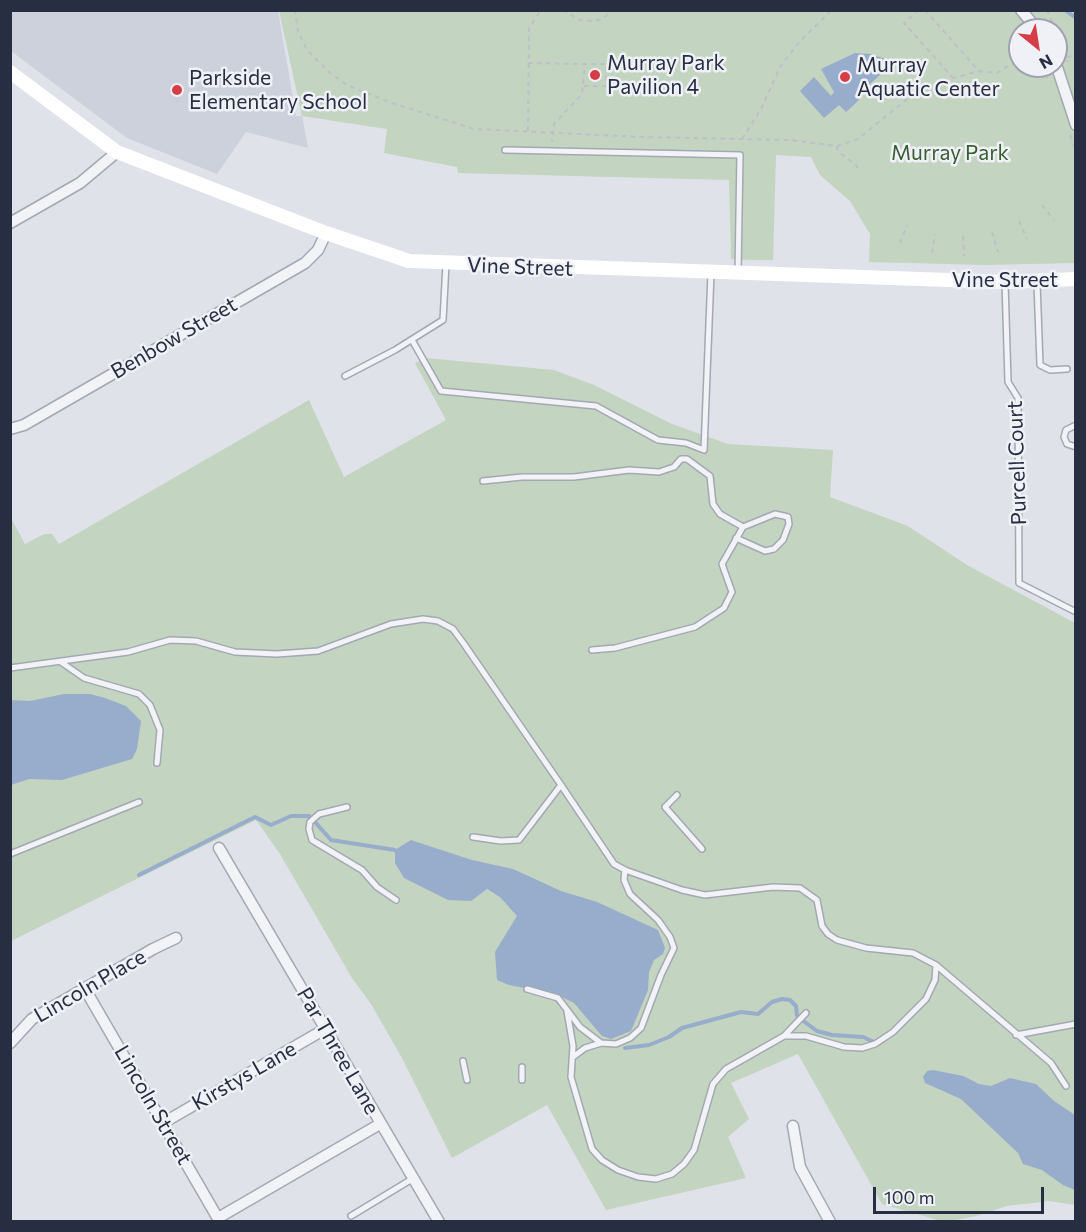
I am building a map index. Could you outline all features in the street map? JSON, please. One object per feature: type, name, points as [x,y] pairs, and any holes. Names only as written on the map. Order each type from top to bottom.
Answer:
[{"type":"street","name":"Vine Street","points":[[10,72],[117,152],[390,257],[446,264],[738,274],[1005,282],[1076,279]]},
{"type":"street","points":[[1061,78],[1076,125]]},
{"type":"street","points":[[10,223],[80,183],[117,152]]},
{"type":"street","name":"Benbow Street","points":[[10,429],[24,425],[304,263],[318,250],[326,233]]},
{"type":"street","name":"Par Three Lane","points":[[219,848],[380,1124],[219,1220]]},
{"type":"street","name":"Lincoln Place","points":[[10,1043],[32,1019],[176,938]]},
{"type":"street","name":"Lincoln Street","points":[[85,988],[219,1220]]},
{"type":"street","name":"Kirstys Lane","points":[[163,1123],[325,1029]]},
{"type":"street","points":[[380,1124],[439,1221]]},
{"type":"street","points":[[793,1126],[800,1167],[830,1221]]},
{"type":"lane","points":[[505,150],[740,156],[738,274]]},
{"type":"lane","points":[[345,376],[412,340],[443,320],[446,264]]},
{"type":"lane","points":[[412,340],[441,391],[596,406],[658,440],[686,443],[704,450],[711,273]]},
{"type":"lane","points":[[1037,281],[1040,365],[1050,370],[1067,369]]},
{"type":"lane","name":"Purcell Court","points":[[1005,282],[1008,382],[1018,398],[1019,582],[1076,612]]},
{"type":"lane","points":[[1076,425],[1066,430],[1064,437],[1067,444],[1076,447]]},
{"type":"lane","points":[[483,481],[522,477],[574,477],[630,470],[659,472],[674,466],[681,459],[687,459],[710,476],[713,504],[720,514],[742,527]]},
{"type":"lane","points":[[592,651],[615,648],[695,627],[724,608],[732,592],[722,564],[736,538],[742,527],[775,514],[788,517],[789,524],[783,540],[774,549],[765,551],[736,538]]},
{"type":"lane","points":[[10,668],[128,652],[170,640],[196,640],[235,652],[277,654],[318,651],[391,624],[423,619],[438,621],[453,629],[464,644],[614,864],[682,890],[705,895],[773,887],[800,888],[810,892],[817,900],[822,926],[837,940],[867,948],[913,953],[936,965],[1051,1063],[1066,1086]]},
{"type":"lane","points":[[61,662],[84,678],[139,694],[150,705],[160,730],[157,763]]},
{"type":"lane","points":[[473,837],[501,841],[519,840],[561,785]]},
{"type":"lane","points":[[677,795],[665,807],[702,849]]},
{"type":"lane","points":[[10,854],[139,802]]},
{"type":"lane","points":[[347,807],[319,814],[310,822],[312,840],[362,870],[377,887],[396,900]]},
{"type":"lane","points":[[573,1057],[585,1047],[601,1043],[616,1044],[630,1038],[641,1028],[674,948],[670,936],[658,920],[630,894],[624,880],[625,870]]},
{"type":"lane","points":[[784,1036],[806,1036],[844,1047],[862,1048],[875,1044],[893,1032],[926,999],[935,980],[936,965]]},
{"type":"lane","points":[[527,989],[558,998],[580,1027],[601,1043]]},
{"type":"lane","points":[[567,1011],[573,1057],[571,1077],[592,1149],[602,1160],[618,1170],[638,1178],[656,1179],[672,1174],[684,1164],[694,1150],[713,1084],[726,1069],[784,1036],[806,1013]]},
{"type":"lane","points":[[1016,1035],[1076,1024]]},
{"type":"lane","points":[[463,1061],[467,1080]]},
{"type":"lane","points":[[522,1067],[522,1080]]},
{"type":"lane","points":[[351,1216],[412,1179]]},
{"type":"path","points":[[295,10],[298,32],[307,50],[330,73],[347,85],[433,117],[474,129],[790,140],[837,146],[858,139],[899,103],[917,91],[979,71],[997,73],[1008,66]]},
{"type":"path","points":[[528,131],[529,28],[541,10]]},
{"type":"path","points":[[563,10],[580,20],[592,21],[602,19],[612,10]]},
{"type":"path","points":[[742,139],[761,109],[780,68],[801,40],[813,32],[832,10]]},
{"type":"path","points":[[919,10],[904,23],[953,78]]},
{"type":"path","points":[[925,10],[979,71]]},
{"type":"path","points":[[1068,61],[1070,68]]},
{"type":"path","points":[[528,63],[606,64],[606,86],[584,86]]},
{"type":"path","points":[[552,132],[554,124],[582,94],[585,64]]},
{"type":"path","points":[[837,146],[838,152],[857,166],[858,172]]},
{"type":"path","points":[[1042,205],[1054,220]]},
{"type":"path","points":[[1019,221],[1028,239]]},
{"type":"path","points":[[900,243],[907,225]]},
{"type":"path","points":[[992,232],[998,252]]},
{"type":"path","points":[[932,253],[935,234]]},
{"type":"path","points":[[963,236],[964,256]]},
{"type":"shaded area","name":"Parkside Elementary School","points":[[10,11],[278,11],[296,116],[302,116],[308,148],[246,132],[217,174],[127,138],[11,51]]},
{"type":"green space","name":"Murray Park","points":[[279,11],[1075,11],[1075,263],[985,265],[869,262],[870,234],[850,201],[820,175],[811,157],[776,155],[773,260],[731,259],[729,180],[458,173],[457,167],[384,153],[387,129],[302,116]]},
{"type":"green space","points":[[426,358],[554,370],[594,385],[672,424],[728,444],[833,450],[830,497],[908,526],[967,565],[1075,623],[1075,1205],[1049,1201],[1007,1206],[976,1216],[945,1222],[882,1204],[798,1054],[731,1083],[749,1119],[728,1137],[746,1178],[606,1210],[547,1105],[452,1158],[402,1058],[371,1004],[352,978],[280,854],[256,820],[11,941],[11,518],[25,544],[44,534],[52,534],[59,544],[309,400],[344,477],[446,420],[415,363]]},
{"type":"water","points":[[855,53],[871,54],[894,62],[857,96],[859,100],[846,112],[839,105],[824,118],[800,91],[814,77],[831,96],[834,92],[821,69]]},
{"type":"water","points":[[64,694],[90,694],[126,706],[141,721],[137,749],[132,759],[62,780],[29,779],[11,785],[11,700],[30,701]]},
{"type":"water","points":[[411,840],[472,860],[513,869],[561,891],[597,902],[658,930],[665,948],[663,954],[654,960],[649,972],[648,990],[631,1031],[611,1039],[602,1036],[574,1003],[556,994],[509,985],[497,980],[495,952],[517,916],[500,897],[487,889],[471,901],[448,900],[404,878],[395,863],[395,850]]},
{"type":"water","points":[[933,1070],[963,1076],[979,1084],[991,1086],[1010,1078],[1036,1084],[1054,1101],[1075,1115],[1075,1190],[1063,1185],[1042,1170],[1023,1164],[1018,1153],[961,1099],[925,1083],[923,1077],[927,1071]]},
{"type":"waterway","points":[[1065,10],[1076,18]]},
{"type":"waterway","points":[[139,875],[255,817],[271,825],[291,816],[309,816]]},
{"type":"waterway","points":[[315,822],[331,840],[395,850]]},
{"type":"waterway","points":[[625,1048],[649,1045],[669,1037],[682,1028],[741,1012],[758,1014],[772,1002],[782,999],[790,1000],[796,1006],[797,1016]]},
{"type":"waterway","points":[[802,1020],[817,1031],[832,1035],[863,1037],[872,1041]]},
{"type":"place","name":"Murray Park Pavilion 4","points":[[595,75]]},
{"type":"place","name":"Murray Aquatic Center","points":[[845,77]]},
{"type":"place","name":"Parkside Elementary School","points":[[177,90]]}]
